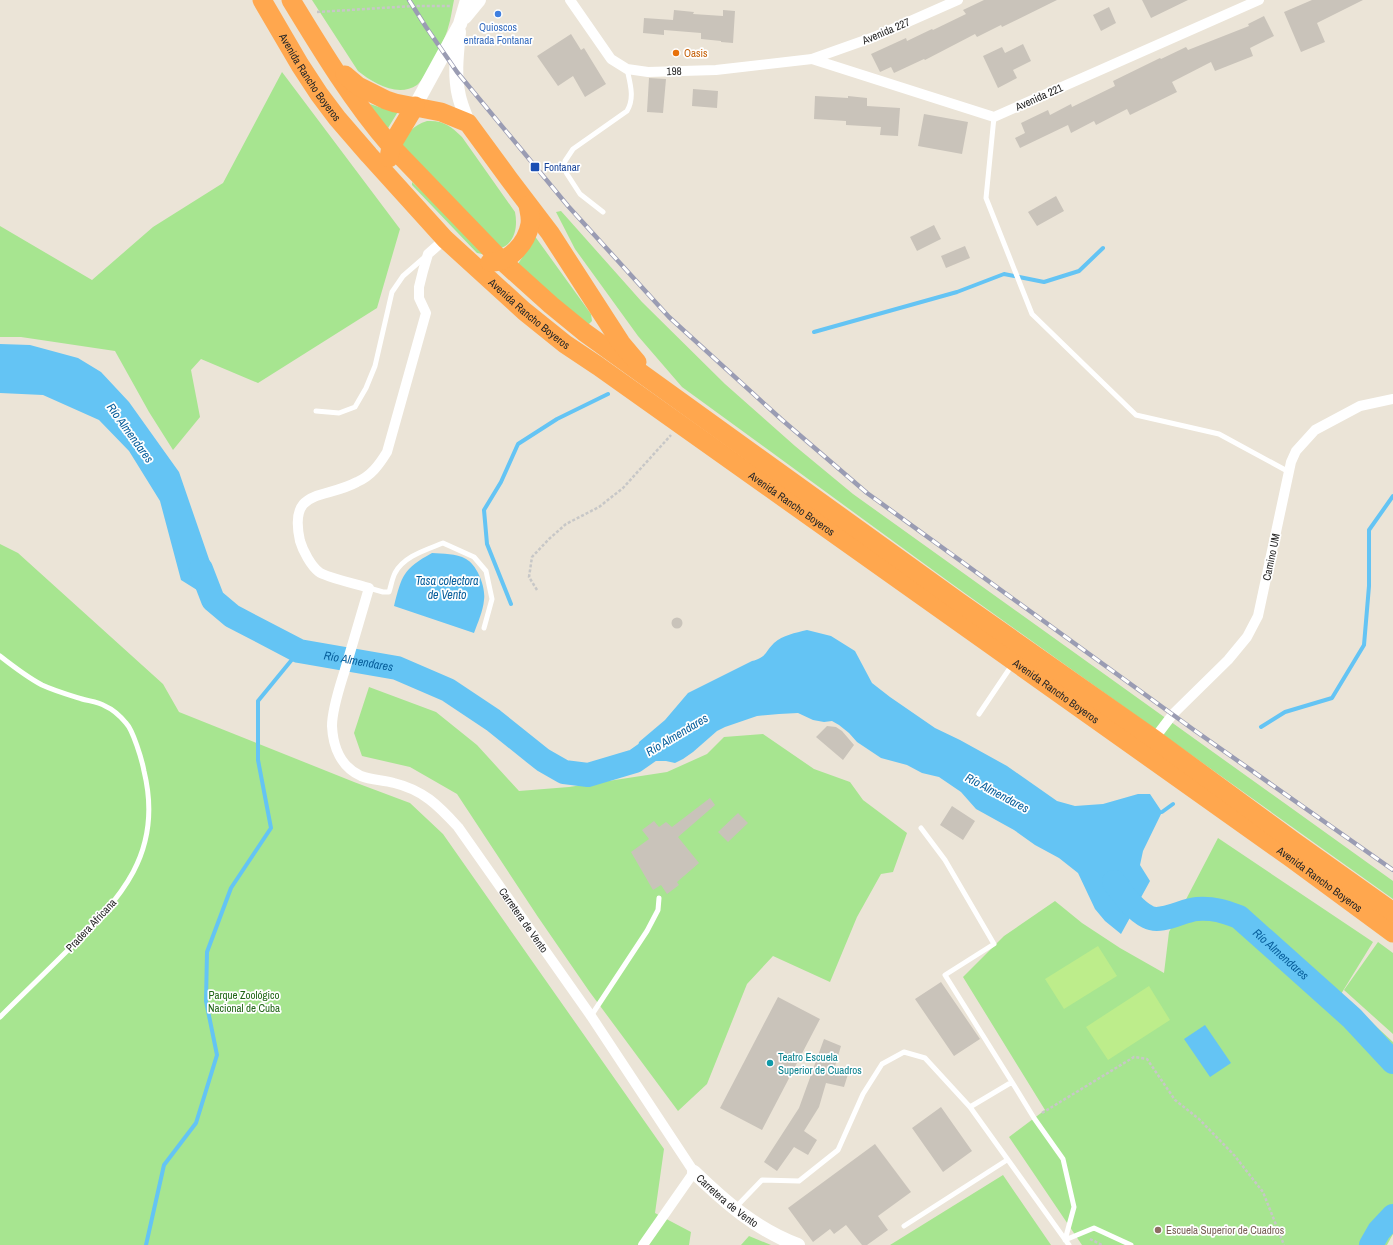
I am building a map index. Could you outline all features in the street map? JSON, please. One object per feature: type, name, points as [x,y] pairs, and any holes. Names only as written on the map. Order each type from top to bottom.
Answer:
[{"type":"highway","name":"Avenida Rancho Boyeros","points":[[262,0],[300,65],[319,94],[352,135],[451,244],[524,311],[565,344],[682,425],[1285,853],[1393,933]]},
{"type":"highway","name":"Avenida Rancho Boyeros","points":[[295,6],[325,55],[365,114],[391,146],[501,260],[550,305],[584,332],[671,395],[959,602],[1154,739],[1293,842],[1393,912]]},
{"type":"highway","points":[[325,55],[358,86],[368,92],[395,103],[441,112],[468,123],[558,245],[621,343],[646,372],[671,395]]},
{"type":"highway","points":[[391,179],[389,164],[391,146],[415,106]]},
{"type":"highway","points":[[451,244],[475,259],[493,262],[501,260],[514,252],[524,240],[530,224],[528,205]]},
{"type":"main road","points":[[415,106],[460,24],[479,0]]},
{"type":"main road","points":[[467,3],[460,24],[457,50],[457,84],[459,96],[468,123]]},
{"type":"main road","name":"Carretera de Vento","points":[[694,1172],[717,1195],[751,1221],[787,1241],[798,1245]]},
{"type":"street","name":"198","points":[[570,0],[611,59],[627,69],[648,72],[716,70],[812,59]]},
{"type":"street","name":"Avenida 227","points":[[812,59],[874,37],[958,0]]},
{"type":"street","name":"Avenida 221","points":[[994,117],[1259,0]]},
{"type":"street","points":[[812,59],[994,117]]},
{"type":"street","points":[[369,588],[320,573],[309,559],[301,544],[298,527],[298,514],[304,503],[315,496],[357,483],[371,474],[380,464],[387,452],[426,313],[419,298],[419,287],[428,254],[451,244]]},
{"type":"street","name":"Camino UM","points":[[1154,739],[1173,714],[1228,660],[1247,637],[1258,616],[1291,462],[1296,451],[1315,430],[1360,406],[1393,398]]},
{"type":"street","name":"Carretera de Vento","points":[[369,588],[337,698],[332,725],[335,746],[348,768],[362,776],[396,783],[418,791],[439,806],[458,827],[591,1016],[694,1172]]},
{"type":"street","points":[[643,1245],[694,1172]]},
{"type":"lane","points":[[603,212],[580,194],[567,174],[564,167],[565,160],[573,149],[627,111],[632,95],[627,69]]},
{"type":"lane","points":[[994,117],[986,198],[1032,314],[1136,415],[1220,434],[1289,472]]},
{"type":"lane","points":[[316,411],[339,413],[355,406],[366,388],[375,366],[392,292],[403,276],[428,254]]},
{"type":"lane","points":[[369,588],[389,592],[395,573],[404,562],[420,552],[443,543],[474,557],[486,571],[492,599],[484,628]]},
{"type":"lane","name":"Pradera Africana","points":[[0,656],[21,673],[43,685],[68,695],[105,705],[127,724],[140,755],[147,782],[149,805],[148,827],[142,854],[134,872],[119,896],[97,922],[0,1017]]},
{"type":"lane","points":[[979,714],[1015,661]]},
{"type":"lane","points":[[921,828],[945,860],[994,944],[945,975],[1034,1118],[1063,1159],[1074,1207],[1067,1243]]},
{"type":"lane","points":[[591,1016],[647,931],[658,910],[660,898]]},
{"type":"lane","points":[[734,1209],[762,1180],[800,1181],[838,1150],[863,1094],[882,1064],[904,1052],[925,1058],[970,1107],[1067,1243]]},
{"type":"lane","points":[[970,1107],[1012,1082]]},
{"type":"lane","points":[[904,1226],[1007,1160]]},
{"type":"lane","points":[[1067,1243],[1094,1228],[1131,1245]]},
{"type":"path","points":[[295,6],[413,6],[467,3]]},
{"type":"path","points":[[537,590],[528,577],[532,558],[549,539],[566,524],[599,507],[623,488],[682,425]]},
{"type":"path","points":[[1034,1118],[1134,1056],[1147,1059],[1175,1100],[1199,1119],[1234,1155],[1263,1192],[1284,1245]]},
{"type":"path","points":[[1085,1242],[1090,1238],[1102,1245]]},
{"type":"green space","points":[[312,0],[454,0],[446,33],[430,67],[417,85],[410,89],[402,90],[378,84],[358,71]]},
{"type":"green space","points":[[282,72],[400,229],[377,308],[258,383],[201,359],[191,370],[200,417],[173,450],[149,412],[115,351],[21,337],[0,337],[0,226],[92,280],[153,227],[223,183]]},
{"type":"green space","points":[[370,104],[382,108],[399,110],[385,133]]},
{"type":"green space","points":[[427,121],[446,124],[462,137],[515,212],[516,224],[514,235],[504,247],[498,249],[400,145],[414,127]]},
{"type":"green space","points":[[412,182],[492,256],[477,253],[412,185]]},
{"type":"green space","points":[[561,211],[642,302],[725,384],[795,446],[853,494],[1393,881],[1393,899],[952,584],[682,387],[638,336],[575,249],[556,212]]},
{"type":"green space","points":[[534,235],[591,314],[592,321],[588,325],[516,267],[529,247]]},
{"type":"green space","name":"Parque Zoológico Nacional de Cuba","points":[[0,544],[18,553],[163,684],[179,712],[410,803],[443,834],[664,1149],[655,1213],[691,1232],[689,1245],[0,1245]]},
{"type":"green space","points":[[369,687],[436,712],[477,745],[519,791],[569,787],[667,772],[707,754],[724,737],[763,734],[814,769],[850,782],[863,800],[907,833],[893,872],[881,874],[857,917],[830,982],[773,956],[747,984],[707,1084],[678,1111],[589,991],[457,794],[410,767],[362,756],[354,733]]},
{"type":"green space","points":[[1218,838],[1373,942],[1341,994],[1393,1042],[1393,1234],[1387,1245],[1082,1245],[1009,1137],[1045,1110],[963,977],[1004,936],[1055,901],[1082,923],[1120,948],[1164,973],[1169,932]]},
{"type":"green space","points":[[1378,942],[1393,953],[1393,1034],[1344,990]]},
{"type":"green space","points":[[1098,946],[1117,976],[1064,1009],[1045,979]]},
{"type":"green space","points":[[1149,986],[1170,1020],[1108,1060],[1086,1027]]},
{"type":"green space","points":[[1003,1175],[1051,1245],[890,1245]]},
{"type":"green space","points":[[749,1236],[771,1245],[741,1245]]},
{"type":"water","points":[[0,344],[30,345],[78,358],[101,372],[129,402],[179,472],[210,562],[213,600],[181,580],[160,501],[129,451],[99,420],[43,395],[0,393]]},
{"type":"water","name":"Tasa colectora de Vento","points":[[432,553],[449,554],[462,557],[470,562],[477,571],[484,589],[484,600],[474,633],[394,606],[399,587],[405,574],[415,564]]},
{"type":"water","points":[[807,630],[831,636],[855,651],[872,683],[890,697],[935,728],[1007,766],[1057,801],[1075,806],[1103,804],[1138,794],[1150,794],[1162,812],[1143,851],[1140,865],[1150,881],[1121,934],[1105,921],[1095,909],[1078,873],[1059,858],[1035,845],[1014,830],[976,809],[961,792],[939,777],[922,773],[907,765],[881,758],[857,742],[849,733],[832,721],[824,722],[813,720],[798,713],[757,716],[717,731],[693,752],[675,763],[666,761],[635,761],[639,742],[665,720],[688,693],[760,658],[774,643],[781,638]]},
{"type":"water","points":[[1205,1025],[1231,1063],[1210,1077],[1184,1039]]},
{"type":"building","points":[[984,0],[1057,0],[1002,27],[1001,25],[977,37],[975,34],[925,60],[924,59],[894,73],[891,67],[880,72],[871,54],[906,38],[907,41],[932,29],[933,30],[966,14],[963,10]]},
{"type":"building","points":[[1142,0],[1188,0],[1151,18]]},
{"type":"building","points":[[1312,0],[1363,0],[1317,23],[1325,42],[1301,52],[1284,12]]},
{"type":"building","points":[[1109,7],[1116,23],[1101,31],[1093,15]]},
{"type":"building","points":[[674,10],[694,12],[693,14],[723,16],[723,10],[735,11],[733,43],[701,39],[701,33],[664,30],[664,35],[643,33],[644,18],[673,20]]},
{"type":"building","points":[[1264,16],[1274,36],[1250,48],[1253,56],[1215,71],[1211,62],[1172,82],[1177,92],[1130,115],[1127,109],[1096,125],[1094,121],[1071,133],[1068,125],[1020,148],[1015,138],[1025,133],[1021,123],[1048,110],[1050,115],[1071,104],[1072,107],[1115,86],[1113,81],[1160,58],[1161,59],[1186,47],[1188,50],[1249,26],[1248,24]]},
{"type":"building","points":[[571,34],[581,50],[584,48],[606,84],[585,97],[573,76],[558,86],[537,56]]},
{"type":"building","points":[[1023,44],[1031,61],[1013,70],[1017,78],[998,88],[983,56],[1002,47],[1005,53]]},
{"type":"building","points":[[649,78],[666,79],[663,113],[647,112]]},
{"type":"building","points":[[693,89],[718,91],[717,108],[692,106]]},
{"type":"building","points":[[815,96],[848,98],[848,96],[867,98],[867,106],[900,108],[898,136],[880,135],[881,127],[846,125],[846,121],[814,119]]},
{"type":"building","points":[[924,114],[968,122],[962,154],[918,146]]},
{"type":"building","points":[[1056,196],[1064,211],[1037,226],[1028,212]]},
{"type":"building","points":[[934,225],[941,239],[917,251],[910,237]]},
{"type":"building","points":[[965,246],[970,258],[946,268],[941,256]]},
{"type":"building","points":[[675,618],[679,618],[681,619],[681,627],[675,628],[672,625],[672,621]]},
{"type":"building","points":[[827,726],[836,727],[842,731],[854,745],[843,760],[816,737]]},
{"type":"building","points":[[710,798],[715,805],[678,837],[699,863],[677,882],[679,885],[667,894],[661,885],[653,890],[631,852],[649,839],[642,830],[654,821],[659,827],[666,822],[672,827]]},
{"type":"building","points":[[952,806],[975,821],[963,840],[940,825]]},
{"type":"building","points":[[738,813],[748,823],[728,842],[718,832]]},
{"type":"building","points":[[941,982],[980,1039],[954,1056],[915,999]]},
{"type":"building","name":"Teatro Escuela Superior de Cuadros","points":[[778,997],[820,1019],[762,1130],[720,1108]]},
{"type":"building","points":[[824,1039],[841,1046],[835,1066],[849,1071],[844,1087],[826,1083],[819,1107],[804,1131],[817,1140],[808,1155],[794,1147],[777,1171],[764,1162],[799,1108]]},
{"type":"building","points":[[941,1107],[972,1151],[943,1172],[912,1128]]},
{"type":"building","points":[[875,1144],[911,1192],[878,1216],[888,1230],[867,1245],[862,1245],[846,1225],[834,1234],[830,1229],[813,1242],[788,1208]]},
{"type":"waterway","points":[[814,332],[957,292],[1004,274],[1044,282],[1079,271],[1103,248]]},
{"type":"waterway","points":[[511,604],[487,544],[484,510],[501,482],[518,444],[557,419],[608,394]]},
{"type":"waterway","points":[[1261,727],[1285,712],[1332,698],[1364,645],[1369,586],[1369,530],[1393,496]]},
{"type":"waterway","name":"Río Almendares","points":[[201,569],[213,600],[232,616],[299,651],[397,668],[448,690],[493,720],[543,760],[564,772],[588,775],[635,761],[662,742]]},
{"type":"waterway","points":[[146,1245],[164,1165],[196,1123],[217,1055],[206,1001],[207,952],[231,888],[271,828],[258,760],[258,701],[299,651]]},
{"type":"waterway","points":[[1162,812],[1173,804]]},
{"type":"waterway","name":"Río Almendares","points":[[1114,882],[1133,906],[1143,914],[1153,919],[1166,918],[1197,909],[1218,910],[1239,917],[1352,1018],[1393,1062]]},
{"type":"waterway","name":"Río Almendares","points":[[1371,1245],[1379,1231],[1393,1216]]},
{"type":"railway","points":[[409,0],[457,72],[568,206],[669,317],[781,419],[867,493],[1194,730],[1393,870]]},
{"type":"place","name":"Quioscos entrada Fontanar","points":[[498,14]]},
{"type":"place","name":"Oasis","points":[[676,53]]},
{"type":"place","name":"Fontanar","points":[[535,167]]},
{"type":"place","name":"Teatro Escuela Superior de Cuadros","points":[[770,1063]]},
{"type":"place","name":"Escuela Superior de Cuadros","points":[[1158,1230]]}]
